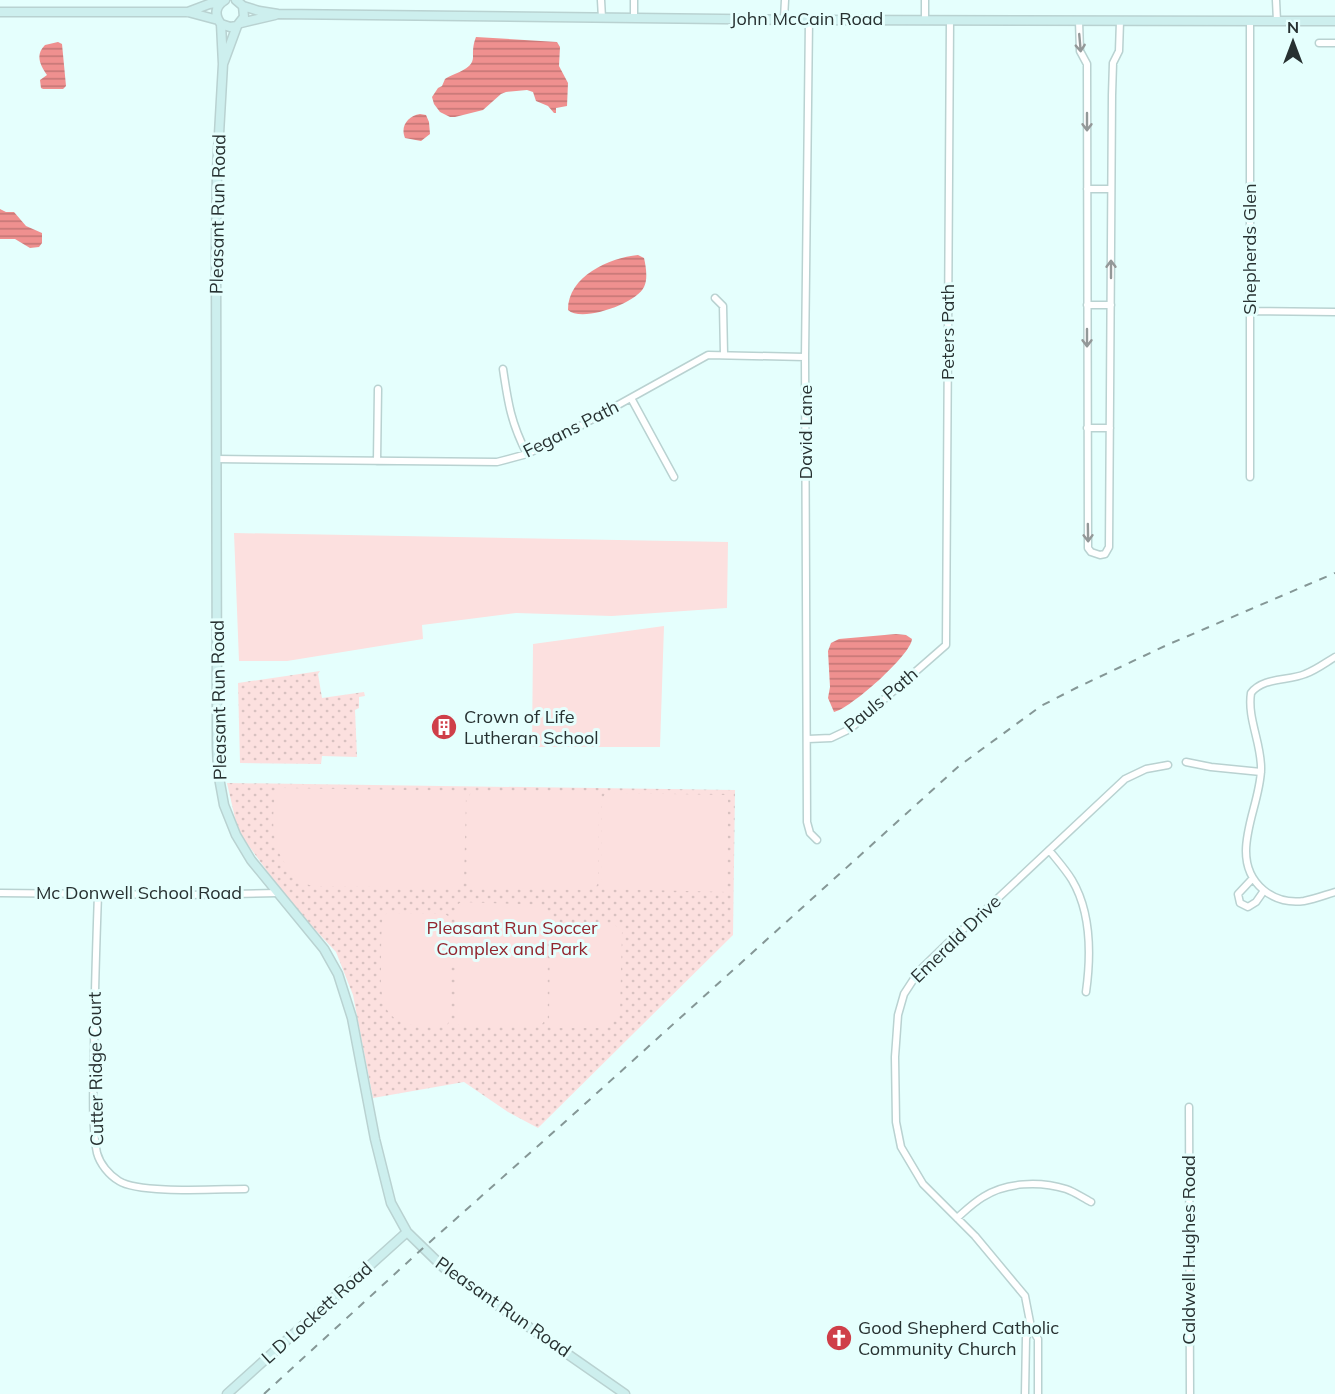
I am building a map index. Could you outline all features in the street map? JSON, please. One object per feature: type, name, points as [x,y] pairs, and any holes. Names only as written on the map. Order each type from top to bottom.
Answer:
[{"type":"main road","points":[[188,12],[220,1]]},
{"type":"main road","name":"Pleasant Run Road","points":[[220,1],[216,12],[223,64],[217,169],[218,772],[224,805],[236,834],[251,860],[324,949],[338,974],[352,1018],[385,1186],[390,1203],[407,1232],[444,1268],[625,1394]]},
{"type":"main road","name":"John McCain Road","points":[[240,2],[259,11],[278,14],[809,20],[1335,21]]},
{"type":"main road","name":"Pleasant Run Road","points":[[223,64],[245,13],[240,2]]},
{"type":"main road","points":[[0,12],[188,12],[219,22]]},
{"type":"main road","name":"John McCain Road","points":[[219,22],[230,27],[278,14]]},
{"type":"main road","points":[[234,38],[251,21]]},
{"type":"main road","name":"L D Lockett Road","points":[[227,1394],[407,1232]]},
{"type":"street","points":[[601,0],[602,18]]},
{"type":"street","points":[[634,0],[634,18]]},
{"type":"street","points":[[784,19],[785,0]]},
{"type":"street","points":[[924,0],[925,20]]},
{"type":"street","points":[[1276,0],[1276,21]]},
{"type":"street","name":"David Lane","points":[[809,20],[805,357],[807,822],[810,833],[817,840]]},
{"type":"street","name":"Peters Path","points":[[946,645],[950,20]]},
{"type":"street","points":[[1079,21],[1080,51],[1087,64],[1088,548],[1091,552],[1101,555],[1105,554],[1109,548],[1113,63],[1119,51],[1120,21]]},
{"type":"street","name":"Shepherds Glen","points":[[1250,21],[1250,477]]},
{"type":"street","points":[[1319,43],[1335,42]]},
{"type":"street","points":[[1087,189],[1111,189]]},
{"type":"street","points":[[715,298],[723,306],[724,354]]},
{"type":"street","points":[[1087,306],[1111,306]]},
{"type":"street","points":[[1250,311],[1335,312]]},
{"type":"street","name":"Fegans Path","points":[[217,459],[497,462],[527,454],[555,440],[708,355],[805,357]]},
{"type":"street","points":[[503,369],[509,409],[515,430],[527,454]]},
{"type":"street","points":[[377,461],[378,389]]},
{"type":"street","points":[[631,398],[674,477]]},
{"type":"street","points":[[1087,428],[1110,428]]},
{"type":"street","name":"Pauls Path","points":[[808,739],[831,738],[850,729],[946,645]]},
{"type":"street","points":[[1335,657],[1318,669],[1260,685],[1251,693],[1251,715],[1261,772],[1246,853],[1253,878],[1263,892],[1276,898],[1302,901],[1335,892]]},
{"type":"street","points":[[1186,762],[1261,772]]},
{"type":"street","name":"Emerald Drive","points":[[1038,1394],[1038,1339],[1031,1327],[1025,1296],[1008,1273],[923,1185],[906,1157],[898,1135],[895,1057],[898,1015],[904,994],[919,971],[954,936],[1125,779],[1146,770],[1168,765]]},
{"type":"street","points":[[1049,850],[1073,881],[1085,917],[1089,973],[1086,992]]},
{"type":"street","points":[[1253,878],[1238,894],[1240,903],[1248,907],[1263,892]]},
{"type":"street","name":"Mc Donwell School Road","points":[[0,893],[187,895],[278,893]]},
{"type":"street","name":"Cutter Ridge Court","points":[[98,894],[94,1080],[97,1154],[107,1172],[119,1181],[139,1189],[245,1189]]},
{"type":"street","name":"Caldwell Hughes Road","points":[[1189,1107],[1190,1394]]},
{"type":"street","points":[[957,1218],[983,1197],[1005,1187],[1044,1185],[1068,1190],[1091,1202]]},
{"type":"street","name":"Emerald Drive","points":[[1025,1394],[1026,1338],[1031,1327]]},
{"type":"green space","points":[[234,533],[728,542],[727,608],[612,616],[516,613],[422,625],[423,639],[287,661],[239,661]]},
{"type":"green space","points":[[664,626],[660,747],[532,747],[533,644]]},
{"type":"green space","points":[[320,671],[318,674],[322,698],[364,692],[365,696],[359,697],[359,708],[355,710],[357,757],[322,756],[321,764],[240,763],[238,683]]},
{"type":"green space","name":"Pleasant Run Soccer Complex and Park","points":[[227,783],[735,790],[733,935],[538,1128],[508,1112],[464,1082],[373,1098],[353,995],[336,952],[291,904],[238,831]]},
{"type":"green space","points":[[284,788],[461,791],[466,797],[464,884],[457,888],[312,886],[306,884],[286,864],[276,845],[273,825],[275,793]]},
{"type":"green space","points":[[471,792],[592,793],[597,795],[599,800],[598,883],[596,887],[587,890],[471,887],[468,881],[469,797]]},
{"type":"green space","points":[[605,794],[728,795],[727,892],[605,889],[601,884],[602,799]]},
{"type":"green space","points":[[461,902],[544,905],[546,910],[545,1020],[540,1027],[463,1027],[455,1023],[455,911]]},
{"type":"green space","points":[[387,913],[445,914],[451,918],[450,1019],[447,1025],[411,1025],[400,1021],[387,1010],[381,981],[382,922],[383,916]]},
{"type":"green space","points":[[556,925],[615,925],[622,931],[620,1014],[604,1028],[553,1028],[549,1023],[550,931]]},
{"type":"shaded area","points":[[476,37],[557,42],[560,47],[559,66],[568,83],[567,106],[556,108],[556,113],[554,113],[548,106],[536,101],[533,92],[527,90],[501,94],[483,110],[455,117],[440,112],[432,97],[445,79],[470,65]]},
{"type":"shaded area","points":[[58,42],[62,44],[66,86],[63,89],[43,89],[40,80],[47,75],[41,64],[40,52],[45,45]]},
{"type":"shaded area","points":[[420,114],[426,115],[430,134],[421,141],[405,138],[406,122]]},
{"type":"shaded area","points":[[0,209],[14,212],[26,226],[42,233],[42,243],[39,247],[30,248],[15,239],[0,239]]},
{"type":"shaded area","points":[[638,255],[644,258],[646,273],[644,287],[639,293],[621,305],[596,313],[575,313],[568,310],[575,287],[583,278],[603,265]]},
{"type":"shaded area","points":[[906,635],[912,639],[902,657],[853,702],[834,712],[828,698],[830,687],[828,651],[831,643],[839,639]]},
{"type":"railway","points":[[264,1394],[959,766],[1041,706],[1076,688],[1167,645],[1335,573]]},
{"type":"place","name":"Crown of Life Lutheran School","points":[[444,727]]},
{"type":"place","name":"Good Shepherd Catholic Community Church","points":[[839,1338]]}]
